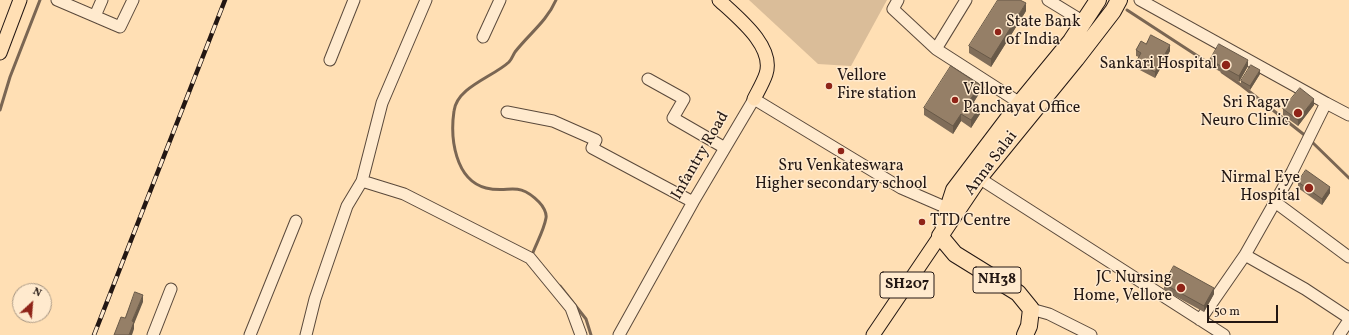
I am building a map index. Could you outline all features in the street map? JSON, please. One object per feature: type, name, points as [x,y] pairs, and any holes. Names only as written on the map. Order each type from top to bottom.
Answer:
[{"type":"highway","name":"Anna Salai","points":[[940,236],[947,208],[954,190],[1020,103],[1071,41],[1098,0]]},
{"type":"highway","name":"Anna Salai","points":[[940,236],[979,178],[1076,59],[1113,11],[1119,0]]},
{"type":"highway","name":"NH38","points":[[940,236],[955,254],[1018,293],[1031,309],[1029,326],[1025,335]]},
{"type":"main road","points":[[0,53],[20,0]]},
{"type":"main road","name":"Infantry Road","points":[[719,0],[750,30],[767,55],[767,74],[754,99]]},
{"type":"main road","name":"Anna Salai","points":[[873,335],[940,236]]},
{"type":"street","points":[[57,0],[72,3],[95,16],[120,27],[133,0]]},
{"type":"street","points":[[95,16],[102,0]]},
{"type":"street","points":[[330,60],[354,0]]},
{"type":"street","points":[[306,335],[315,299],[347,206],[362,181],[382,103],[426,0]]},
{"type":"street","points":[[483,37],[500,0]]},
{"type":"street","points":[[898,0],[893,9],[936,49],[1020,103]]},
{"type":"street","points":[[936,49],[966,0]]},
{"type":"street","points":[[1048,0],[1084,22]]},
{"type":"street","points":[[1140,0],[1349,115]]},
{"type":"street","points":[[648,79],[684,99],[673,118],[725,148]]},
{"type":"street","points":[[754,99],[901,188],[947,208]]},
{"type":"street","name":"Infantry Road","points":[[619,335],[693,202],[754,99]]},
{"type":"street","points":[[1200,320],[1245,255],[1275,202],[1326,103]]},
{"type":"street","points":[[506,112],[553,121],[596,140],[592,148],[693,202]]},
{"type":"street","points":[[979,178],[1224,335]]},
{"type":"street","points":[[362,181],[404,194],[530,258],[571,308],[581,335]]},
{"type":"street","points":[[1275,202],[1349,257]]},
{"type":"street","points":[[250,335],[296,221]]},
{"type":"street","points":[[1245,255],[1305,289],[1349,319],[1339,335]]},
{"type":"street","points":[[153,335],[171,289]]},
{"type":"street","points":[[1031,309],[1049,314],[1091,335]]},
{"type":"shaded area","points":[[749,0],[887,0],[851,66],[818,64]]},
{"type":"building","name":"State Bank of India","points":[[998,0],[1020,0],[1026,3],[991,59],[969,46]]},
{"type":"building","points":[[1151,35],[1170,45],[1155,72],[1136,62],[1141,53],[1136,50],[1141,41],[1146,44]]},
{"type":"building","points":[[1219,44],[1248,60],[1239,76],[1210,60]]},
{"type":"building","points":[[1251,65],[1260,70],[1250,86],[1241,81]]},
{"type":"building","name":"Vellore Panchayat Office","points":[[951,66],[980,85],[970,100],[980,107],[971,120],[961,114],[953,126],[924,108]]},
{"type":"building","points":[[1300,88],[1314,99],[1298,120],[1283,109]]},
{"type":"building","points":[[1306,170],[1330,187],[1322,199],[1298,182]]},
{"type":"building","points":[[1174,266],[1214,288],[1204,306],[1164,284]]},
{"type":"building","points":[[135,292],[143,295],[132,321],[134,322],[129,335],[114,335],[121,317],[125,318]]},
{"type":"waterway","points":[[0,110],[10,77],[40,0]]},
{"type":"waterway","points":[[533,257],[532,255],[545,223],[546,214],[543,208],[539,202],[525,191],[519,189],[501,190],[486,188],[476,184],[467,176],[457,157],[454,145],[453,122],[454,111],[462,95],[511,60],[520,45],[548,14],[556,0]]},
{"type":"waterway","points":[[1127,10],[1213,66]]},
{"type":"waterway","points":[[1222,72],[1241,85],[1307,137]]},
{"type":"waterway","points":[[1311,141],[1349,178]]},
{"type":"waterway","points":[[560,286],[586,319],[591,335]]},
{"type":"railway","points":[[94,335],[225,0]]},
{"type":"place","name":"State Bank of India","points":[[998,32]]},
{"type":"place","name":"Sankari Hospital","points":[[1226,65]]},
{"type":"place","name":"Vellore Fire station","points":[[829,86]]},
{"type":"place","name":"Vellore Panchayat Office","points":[[955,100]]},
{"type":"place","name":"Sri Ragav Neuro Clinic","points":[[1298,113]]},
{"type":"place","name":"Sru Venkateswara Higher secondary school","points":[[841,151]]},
{"type":"place","name":"Nirmal Eye Hospital","points":[[1309,188]]},
{"type":"place","name":"TTD Centre","points":[[922,222]]},
{"type":"place","name":"JC Nursing Home, Vellore","points":[[1181,288]]}]
